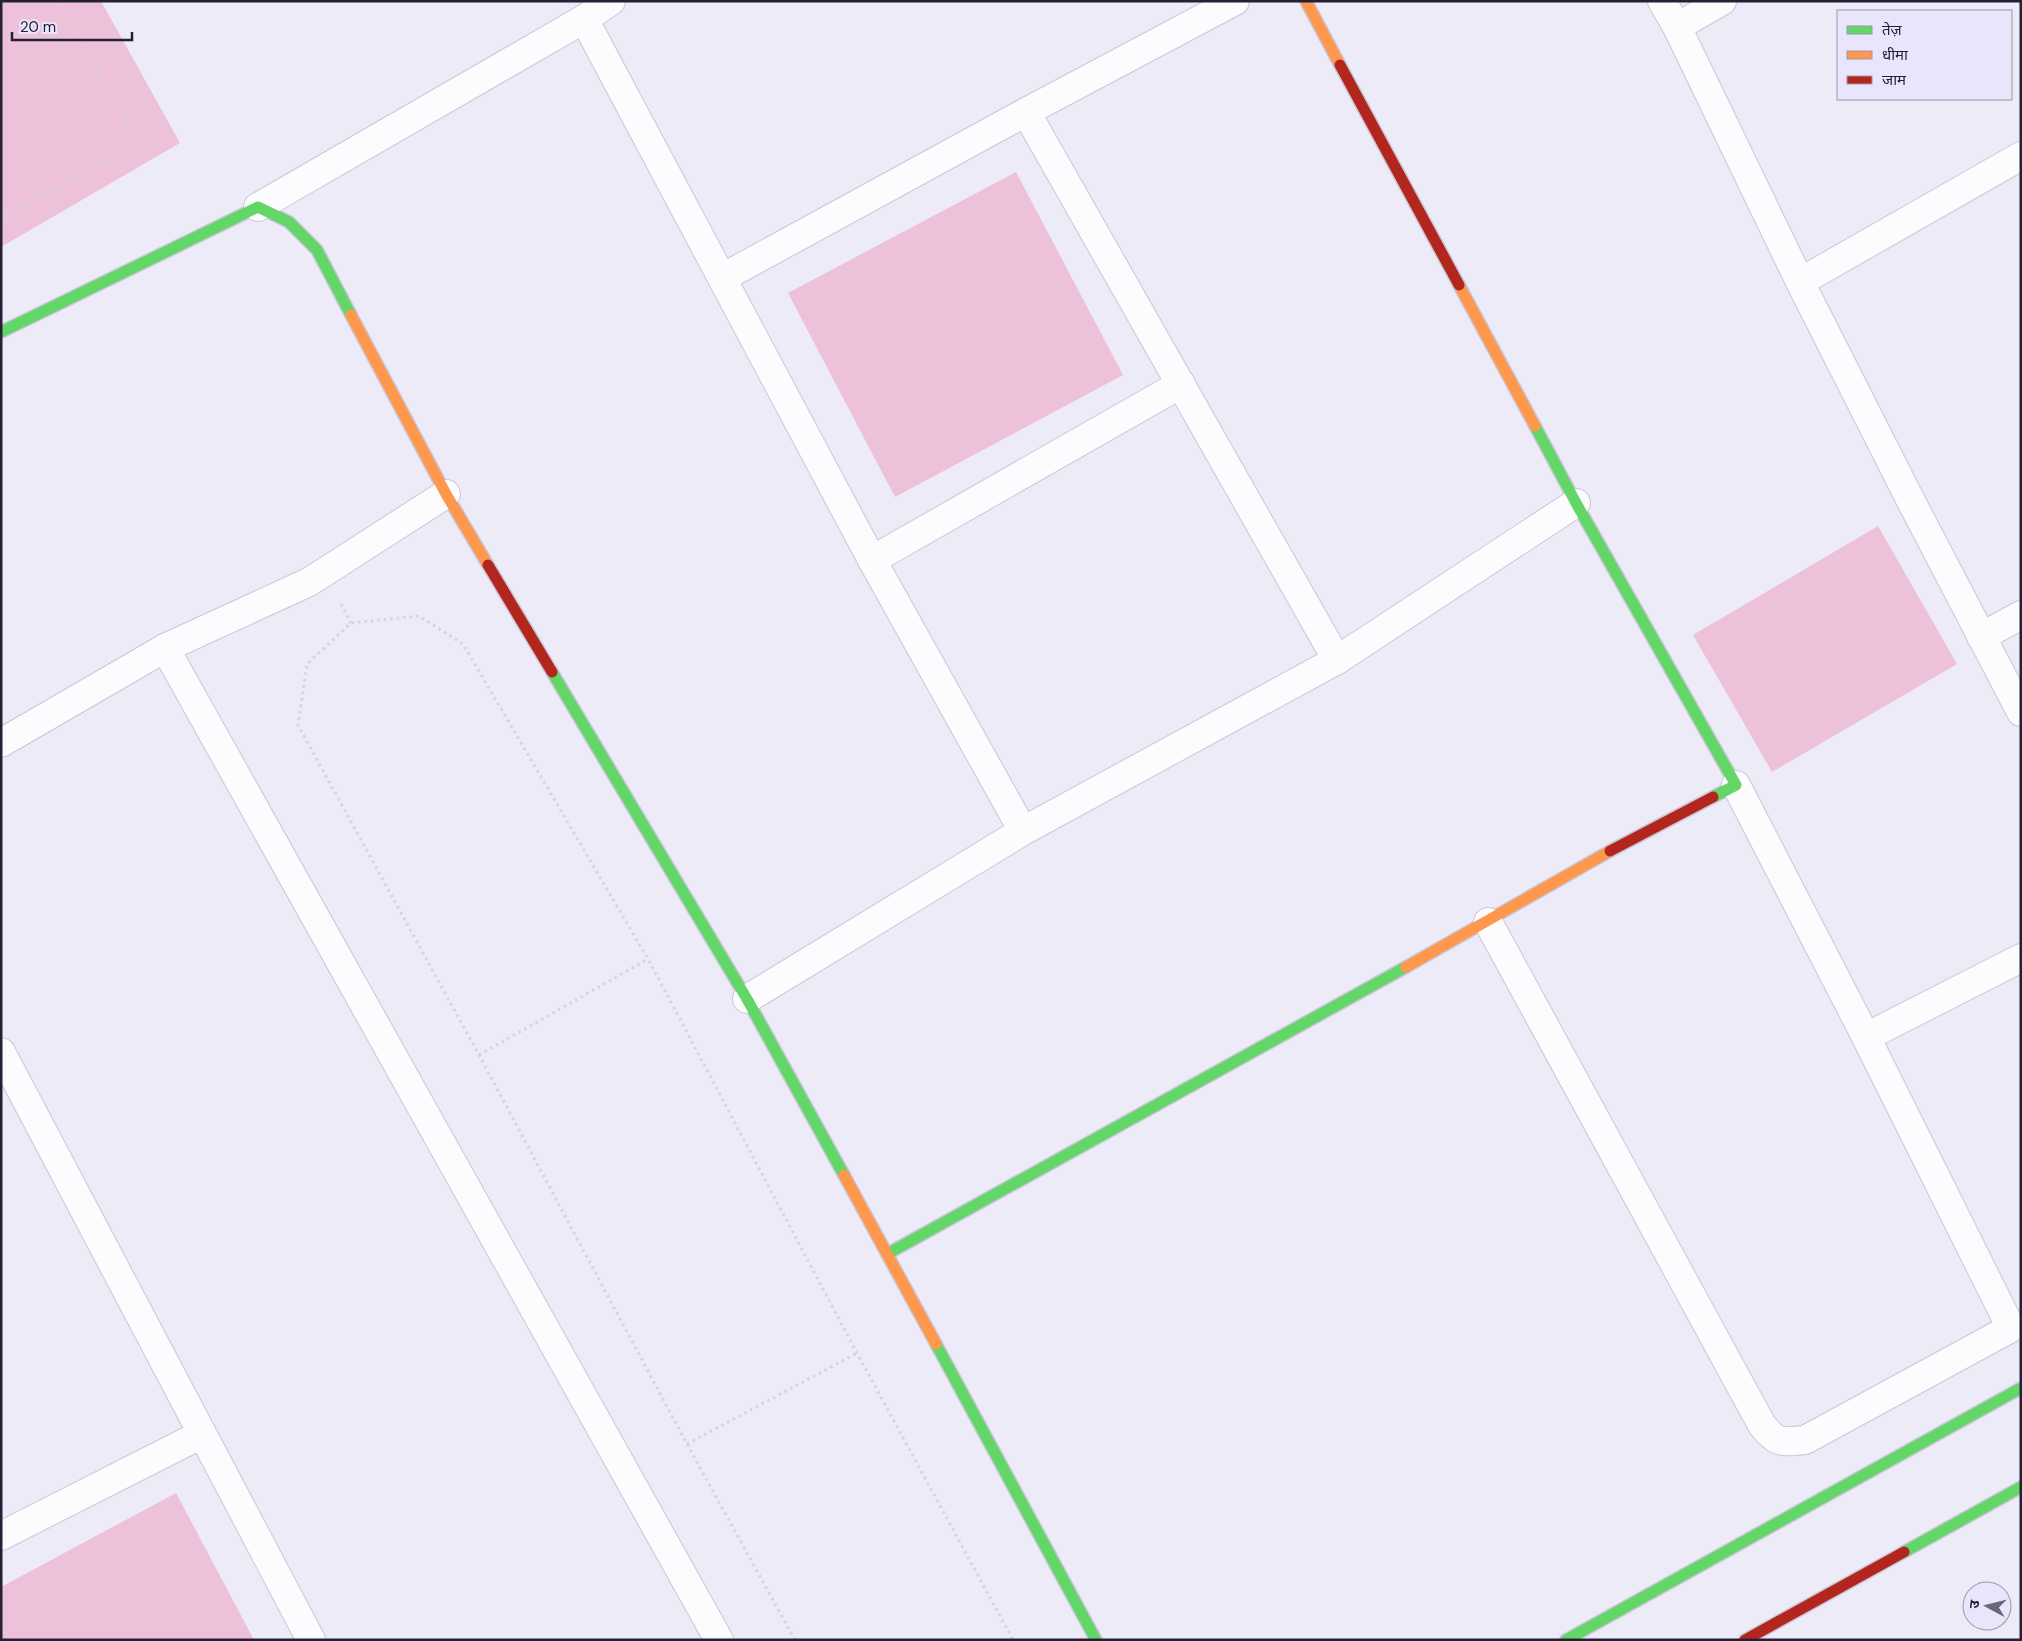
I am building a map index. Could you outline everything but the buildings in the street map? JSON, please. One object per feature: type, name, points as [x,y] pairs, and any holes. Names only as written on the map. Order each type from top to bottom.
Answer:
[{"type":"street","points":[[1,332],[258,207],[584,19],[611,1]]},
{"type":"street","points":[[722,278],[1234,1]]},
{"type":"street","points":[[1306,1],[1576,503],[1736,785],[2016,1325],[1804,1440],[1786,1442],[1772,1438],[1762,1425],[1488,922]]},
{"type":"street","points":[[1662,1],[1677,27],[1800,282],[2021,712]]},
{"type":"street","points":[[1677,27],[1722,1]]},
{"type":"street","points":[[584,19],[872,560],[1023,831]]},
{"type":"street","points":[[1026,112],[1337,660]]},
{"type":"street","points":[[1800,282],[2021,156]]},
{"type":"street","points":[[258,207],[289,222],[317,250],[446,494],[747,999],[1096,1640]]},
{"type":"street","points":[[872,560],[1181,384]]},
{"type":"street","points":[[1,743],[165,648],[309,582],[446,494]]},
{"type":"street","points":[[747,999],[1023,831],[1337,660],[1576,503]]},
{"type":"street","points":[[1981,636],[2021,615]]},
{"type":"street","points":[[165,648],[713,1638]]},
{"type":"street","points":[[887,1254],[1488,922],[1612,850],[1736,785]]},
{"type":"street","points":[[1866,1038],[2021,958]]},
{"type":"street","points":[[2,1057],[311,1640]]},
{"type":"street","points":[[1566,1640],[2021,1388]]},
{"type":"street","points":[[1,1536],[202,1434]]},
{"type":"street","points":[[1745,1640],[2021,1487]]},
{"type":"path","points":[[1,220],[137,142],[59,1]]},
{"type":"path","points":[[795,1640],[687,1444],[480,1055],[298,725],[308,664],[351,623],[419,616],[463,644],[648,959],[857,1353],[1013,1640]]},
{"type":"path","points":[[480,1055],[648,959]]},
{"type":"path","points":[[687,1444],[857,1353]]},
{"type":"shaded area","points":[[1,1],[101,1],[180,143],[1,247]]},
{"type":"shaded area","points":[[1016,172],[1123,375],[895,497],[788,293]]},
{"type":"shaded area","points":[[1878,526],[1957,664],[1772,772],[1693,635]]},
{"type":"shaded area","points":[[176,1493],[254,1640],[1,1640],[1,1587]]},
{"type":"traffic: fast","points":[[1,332],[258,207],[289,222],[317,250],[351,315]]},
{"type":"traffic: fast","points":[[1535,426],[1576,503],[1736,785],[1713,797]]},
{"type":"traffic: fast","points":[[552,672],[747,999],[844,1175]]},
{"type":"traffic: fast","points":[[887,1254],[1406,967]]},
{"type":"traffic: fast","points":[[936,1344],[1096,1640]]},
{"type":"traffic: fast","points":[[1566,1640],[2021,1388]]},
{"type":"traffic: fast","points":[[1904,1552],[2021,1487]]},
{"type":"traffic: slow","points":[[1306,1],[1340,65]]},
{"type":"traffic: slow","points":[[1459,285],[1535,426]]},
{"type":"traffic: slow","points":[[351,315],[446,494],[488,565]]},
{"type":"traffic: slow","points":[[1406,967],[1610,851]]},
{"type":"traffic: slow","points":[[844,1175],[936,1344]]},
{"type":"traffic: jam","points":[[1340,65],[1459,285]]},
{"type":"traffic: jam","points":[[488,565],[552,672]]},
{"type":"traffic: jam","points":[[1610,851],[1713,797]]},
{"type":"traffic: jam","points":[[1745,1640],[1904,1552]]}]
